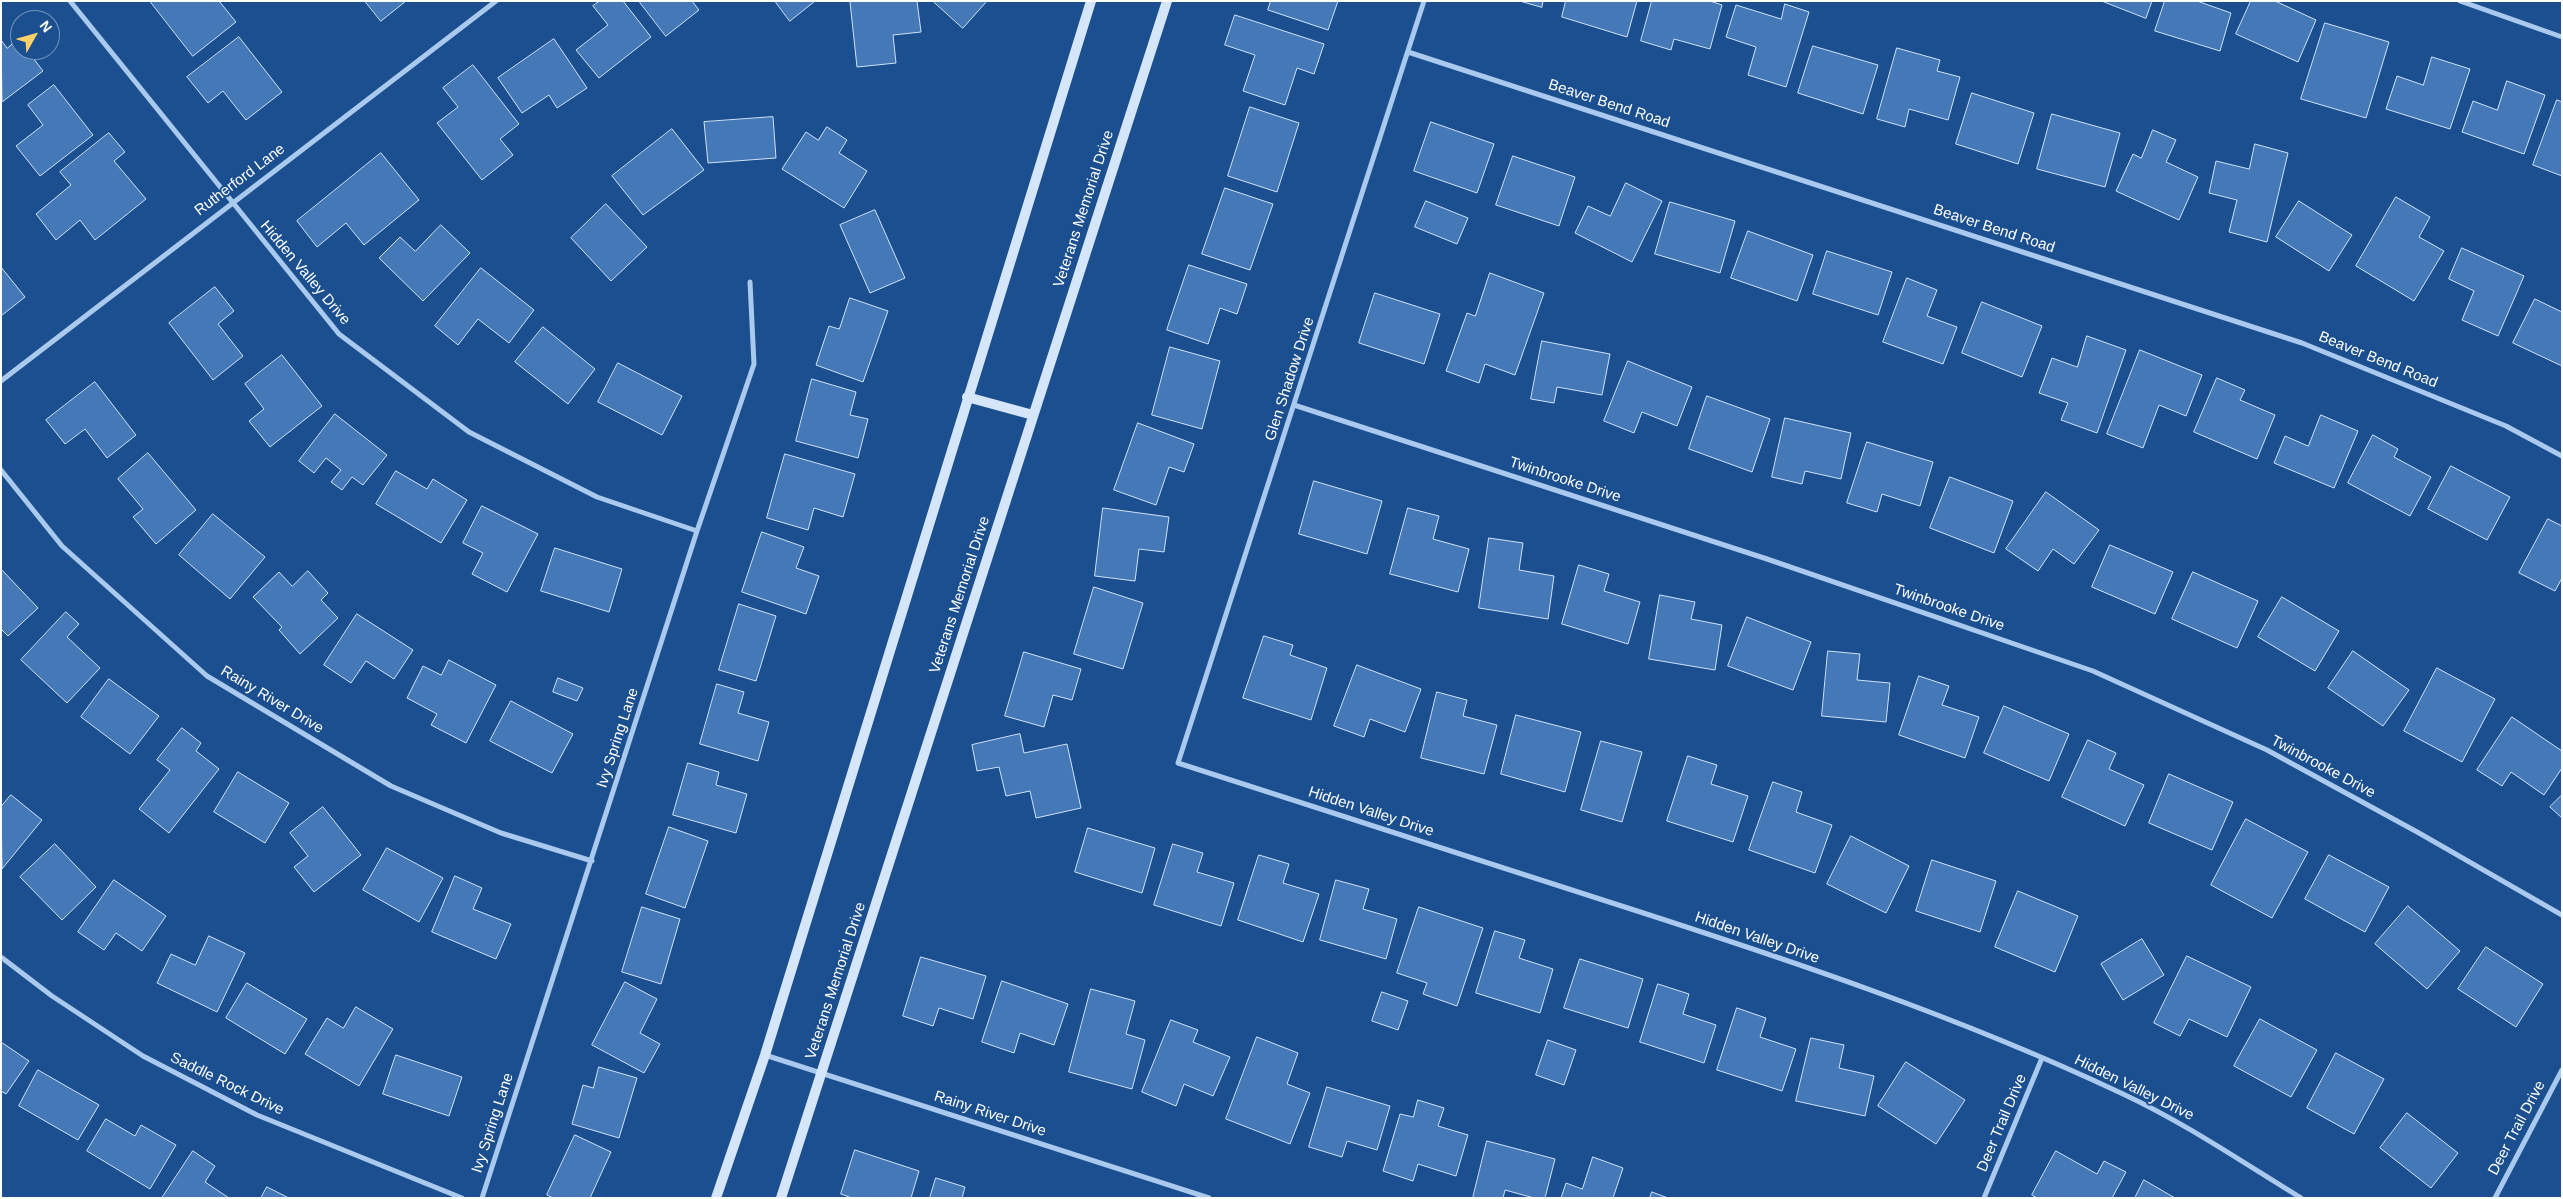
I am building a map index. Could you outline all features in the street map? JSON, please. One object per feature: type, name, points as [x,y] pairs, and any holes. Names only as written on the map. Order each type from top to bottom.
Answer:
[{"type":"main road","points":[[716,1198],[765,1055],[967,396],[1091,1]]},
{"type":"main road","name":"Veterans Memorial Drive","points":[[781,1198],[1167,1]]},
{"type":"main road","points":[[967,396],[1033,416]]},
{"type":"street","name":"Hidden Valley Drive","points":[[70,1],[231,203],[339,334],[469,432],[597,497],[697,531]]},
{"type":"street","name":"Rutherford Lane","points":[[1,381],[496,1]]},
{"type":"street","name":"Glen Shadow Drive","points":[[1178,763],[1424,1]]},
{"type":"street","points":[[2460,1],[2562,37]]},
{"type":"street","name":"Beaver Bend Road","points":[[1408,52],[2302,343],[2506,426],[2562,456]]},
{"type":"street","name":"Ivy Spring Lane","points":[[482,1198],[697,531],[754,364],[750,282]]},
{"type":"street","name":"Twinbrooke Drive","points":[[1294,405],[1767,559],[2093,670],[2267,750],[2419,833],[2562,915]]},
{"type":"street","name":"Rainy River Drive","points":[[1,470],[62,546],[208,676],[391,786],[501,833],[592,861]]},
{"type":"street","name":"Hidden Valley Drive","points":[[1178,763],[1728,940],[1910,1004],[2042,1058],[2125,1095],[2183,1126],[2301,1198]]},
{"type":"street","name":"Saddle Rock Drive","points":[[1,957],[52,996],[152,1060],[257,1115],[462,1198]]},
{"type":"street","name":"Rainy River Drive","points":[[765,1055],[1208,1198]]},
{"type":"street","name":"Deer Trail Drive","points":[[1984,1198],[2042,1058]]},
{"type":"street","name":"Deer Trail Drive","points":[[2495,1198],[2562,1070]]},
{"type":"building","points":[[150,1],[219,1],[236,22],[193,56]]},
{"type":"building","points":[[365,1],[406,1],[381,21]]},
{"type":"building","points":[[600,1],[623,1],[651,37],[599,78],[576,50],[608,25],[593,6]]},
{"type":"building","points":[[639,1],[692,1],[699,10],[666,36]]},
{"type":"building","points":[[775,1],[815,1],[790,21]]},
{"type":"building","points":[[917,1],[921,32],[893,35],[896,63],[857,67],[850,2]]},
{"type":"building","points":[[933,1],[987,1],[963,28]]},
{"type":"building","points":[[1271,1],[1338,1],[1328,30],[1268,10]]},
{"type":"building","points":[[1520,1],[1543,1],[1542,7]]},
{"type":"building","points":[[1566,1],[1637,1],[1627,37],[1562,17]]},
{"type":"building","points":[[1652,1],[1710,1],[1722,5],[1710,49],[1674,39],[1671,50],[1641,41]]},
{"type":"building","points":[[2102,1],[2152,1],[2146,18]]},
{"type":"building","points":[[2165,1],[2197,1],[2231,13],[2220,51],[2155,31]]},
{"type":"building","points":[[2251,1],[2275,1],[2316,20],[2298,62],[2236,34]]},
{"type":"building","points":[[1785,4],[1809,12],[1786,87],[1748,75],[1756,47],[1726,37],[1736,5],[1781,19]]},
{"type":"building","points":[[1235,15],[1324,44],[1314,74],[1297,68],[1285,105],[1243,91],[1255,55],[1225,45]]},
{"type":"building","points":[[2325,23],[2389,42],[2366,118],[2301,99]]},
{"type":"building","points":[[239,37],[282,92],[246,120],[223,91],[208,103],[187,77]]},
{"type":"building","points":[[554,39],[587,88],[557,108],[549,95],[522,113],[498,78]]},
{"type":"building","points":[[1,40],[7,48],[10,46],[10,60],[35,60],[43,71],[2,102]]},
{"type":"building","points":[[1813,46],[1878,65],[1863,114],[1798,93]]},
{"type":"building","points":[[1897,48],[1940,60],[1937,71],[1960,77],[1948,120],[1909,109],[1905,127],[1877,119]]},
{"type":"building","points":[[2432,57],[2470,69],[2450,129],[2386,109],[2397,76],[2423,85]]},
{"type":"building","points":[[473,65],[519,124],[500,139],[513,155],[482,180],[437,123],[458,107],[443,88]]},
{"type":"building","points":[[2507,81],[2545,95],[2524,154],[2462,132],[2473,101],[2497,110]]},
{"type":"building","points":[[54,85],[93,135],[40,176],[16,146],[43,125],[28,105]]},
{"type":"building","points":[[1972,93],[2034,113],[2018,164],[1956,144]]},
{"type":"building","points":[[2557,100],[2562,102],[2562,176],[2533,165]]},
{"type":"building","points":[[1250,107],[1299,123],[1277,192],[1228,176]]},
{"type":"building","points":[[2052,114],[2120,133],[2105,187],[2037,169]]},
{"type":"building","points":[[773,117],[776,158],[708,163],[704,122]]},
{"type":"building","points":[[1431,122],[1494,144],[1477,193],[1414,171]]},
{"type":"building","points":[[827,127],[847,140],[839,153],[867,171],[844,208],[782,169],[806,132],[818,140]]},
{"type":"building","points":[[672,129],[704,170],[643,215],[612,176]]},
{"type":"building","points":[[2153,130],[2176,140],[2166,162],[2198,177],[2179,220],[2116,191],[2133,154],[2141,158]]},
{"type":"building","points":[[109,133],[125,152],[114,161],[146,199],[95,240],[80,220],[56,240],[36,214],[71,185],[60,172]]},
{"type":"building","points":[[2255,144],[2288,153],[2267,242],[2229,232],[2237,200],[2209,193],[2216,161],[2249,169]]},
{"type":"building","points":[[381,153],[419,200],[364,245],[346,223],[317,247],[297,221]]},
{"type":"building","points":[[1513,156],[1575,177],[1559,226],[1496,205]]},
{"type":"building","points":[[1626,183],[1662,201],[1632,262],[1575,233],[1588,206],[1610,216]]},
{"type":"building","points":[[1225,188],[1273,204],[1250,270],[1202,254]]},
{"type":"building","points":[[2396,197],[2430,217],[2419,237],[2444,251],[2414,301],[2356,266]]},
{"type":"building","points":[[1426,201],[1468,218],[1457,244],[1415,227]]},
{"type":"building","points":[[2299,201],[2352,235],[2329,271],[2276,237]]},
{"type":"building","points":[[1670,202],[1735,221],[1720,273],[1655,254]]},
{"type":"building","points":[[606,204],[647,247],[611,281],[571,238]]},
{"type":"building","points":[[875,210],[905,278],[870,293],[840,225]]},
{"type":"building","points":[[441,225],[470,253],[423,301],[379,258],[400,237],[415,251]]},
{"type":"building","points":[[1748,231],[1813,255],[1797,301],[1731,278]]},
{"type":"building","points":[[2462,248],[2524,276],[2498,336],[2462,320],[2474,291],[2449,279]]},
{"type":"building","points":[[1827,251],[1892,272],[1878,315],[1813,294]]},
{"type":"building","points":[[1189,265],[1247,284],[1237,314],[1220,308],[1208,344],[1167,330]]},
{"type":"building","points":[[1,267],[25,297],[1,316]]},
{"type":"building","points":[[481,268],[534,310],[509,343],[478,319],[458,345],[435,326]]},
{"type":"building","points":[[1490,273],[1544,293],[1515,375],[1485,364],[1479,383],[1446,371],[1467,313],[1475,316]]},
{"type":"building","points":[[1907,278],[1937,290],[1927,316],[1957,327],[1943,364],[1883,342]]},
{"type":"building","points":[[215,287],[234,311],[218,324],[243,356],[213,380],[169,323]]},
{"type":"building","points":[[1375,293],[1440,314],[1424,364],[1359,343]]},
{"type":"building","points":[[850,298],[888,311],[863,382],[816,365],[829,326],[839,329]]},
{"type":"building","points":[[2535,299],[2562,312],[2562,366],[2513,343]]},
{"type":"building","points":[[1982,302],[2042,326],[2022,377],[1962,353]]},
{"type":"building","points":[[543,327],[595,369],[568,404],[515,362]]},
{"type":"building","points":[[2087,336],[2126,350],[2097,433],[2061,420],[2068,403],[2039,393],[2052,358],[2077,367]]},
{"type":"building","points":[[1542,341],[1610,354],[1602,395],[1557,387],[1554,403],[1531,399]]},
{"type":"building","points":[[1170,347],[1220,361],[1202,429],[1152,415]]},
{"type":"building","points":[[2140,350],[2202,375],[2186,416],[2159,405],[2143,448],[2107,434]]},
{"type":"building","points":[[282,355],[322,406],[270,447],[249,421],[264,409],[245,384]]},
{"type":"building","points":[[1628,361],[1692,387],[1677,426],[1642,412],[1634,433],[1604,421]]},
{"type":"building","points":[[618,363],[682,396],[662,435],[598,402]]},
{"type":"building","points":[[2217,378],[2245,390],[2240,400],[2275,415],[2257,459],[2194,432]]},
{"type":"building","points":[[812,379],[856,392],[850,415],[868,419],[858,458],[796,441]]},
{"type":"building","points":[[95,382],[136,435],[107,458],[85,429],[65,444],[46,420]]},
{"type":"building","points":[[1707,396],[1770,419],[1752,472],[1689,449]]},
{"type":"building","points":[[335,414],[387,455],[363,485],[352,477],[342,490],[331,482],[341,470],[326,458],[314,473],[299,461]]},
{"type":"building","points":[[2321,415],[2358,431],[2334,488],[2274,463],[2285,436],[2308,446]]},
{"type":"building","points":[[1785,418],[1851,433],[1841,479],[1805,471],[1802,484],[1772,477]]},
{"type":"building","points":[[1138,423],[1194,444],[1184,472],[1169,467],[1156,505],[1114,490]]},
{"type":"building","points":[[2373,435],[2398,449],[2394,457],[2431,477],[2410,516],[2348,483]]},
{"type":"building","points":[[1867,442],[1933,462],[1920,506],[1882,494],[1877,512],[1847,503]]},
{"type":"building","points":[[148,453],[196,510],[156,544],[133,517],[143,509],[118,479]]},
{"type":"building","points":[[785,454],[855,474],[843,517],[814,508],[808,530],[767,518]]},
{"type":"building","points":[[2451,466],[2510,497],[2487,540],[2428,509]]},
{"type":"building","points":[[396,471],[427,489],[433,479],[467,500],[441,543],[376,504]]},
{"type":"building","points":[[1950,477],[2013,501],[1994,553],[1930,528]]},
{"type":"building","points":[[1314,481],[1382,501],[1367,554],[1299,534]]},
{"type":"building","points":[[2046,492],[2099,530],[2074,564],[2053,549],[2038,571],[2006,549]]},
{"type":"building","points":[[482,506],[538,534],[507,592],[472,574],[483,553],[463,543]]},
{"type":"building","points":[[1103,508],[1169,517],[1164,552],[1139,549],[1135,581],[1095,576]]},
{"type":"building","points":[[1408,508],[1439,516],[1433,539],[1469,549],[1458,592],[1390,574]]},
{"type":"building","points":[[213,514],[265,557],[230,599],[179,555]]},
{"type":"building","points":[[2548,519],[2562,526],[2562,578],[2555,591],[2519,573]]},
{"type":"building","points":[[762,532],[804,547],[796,568],[819,576],[806,614],[742,592]]},
{"type":"building","points":[[1489,538],[1523,543],[1519,570],[1554,576],[1548,619],[1479,608]]},
{"type":"building","points":[[2110,545],[2173,572],[2155,614],[2092,587]]},
{"type":"building","points":[[555,548],[622,569],[609,612],[541,591]]},
{"type":"building","points":[[1579,565],[1609,574],[1604,591],[1640,602],[1628,644],[1562,624]]},
{"type":"building","points":[[1,569],[38,608],[8,636],[1,629]]},
{"type":"building","points":[[308,571],[328,593],[321,600],[338,618],[300,654],[279,630],[282,627],[253,597],[279,572],[292,586]]},
{"type":"building","points":[[2193,572],[2258,601],[2237,648],[2172,619]]},
{"type":"building","points":[[1094,587],[1143,603],[1123,669],[1074,654]]},
{"type":"building","points":[[1660,595],[1695,602],[1691,619],[1722,625],[1715,670],[1649,659]]},
{"type":"building","points":[[2282,597],[2339,631],[2315,671],[2258,637]]},
{"type":"building","points":[[739,604],[776,616],[756,681],[719,670]]},
{"type":"building","points":[[66,612],[79,624],[67,637],[100,668],[67,703],[21,660]]},
{"type":"building","points":[[357,614],[413,650],[394,679],[366,661],[351,683],[324,665]]},
{"type":"building","points":[[1747,617],[1811,642],[1793,690],[1728,666]]},
{"type":"building","points":[[1264,636],[1293,645],[1290,655],[1327,668],[1311,720],[1243,698]]},
{"type":"building","points":[[1828,651],[1860,654],[1857,680],[1890,683],[1886,722],[1822,716]]},
{"type":"building","points":[[2353,651],[2409,690],[2383,726],[2328,688]]},
{"type":"building","points":[[1024,652],[1081,669],[1072,700],[1053,695],[1044,727],[1005,716]]},
{"type":"building","points":[[449,660],[496,685],[466,743],[431,725],[437,714],[407,698],[423,666],[441,675]]},
{"type":"building","points":[[1357,665],[1421,689],[1405,732],[1370,719],[1364,737],[1334,726]]},
{"type":"building","points":[[2437,668],[2495,699],[2462,762],[2404,731]]},
{"type":"building","points":[[1919,676],[1949,686],[1942,705],[1979,717],[1965,758],[1899,735]]},
{"type":"building","points":[[558,678],[583,688],[577,701],[553,692]]},
{"type":"building","points":[[109,679],[159,716],[130,754],[81,717]]},
{"type":"building","points":[[717,684],[744,692],[738,713],[769,722],[758,761],[700,744]]},
{"type":"building","points":[[1437,692],[1467,700],[1463,716],[1497,725],[1484,774],[1421,758]]},
{"type":"building","points":[[511,701],[573,734],[552,773],[490,741]]},
{"type":"building","points":[[2004,706],[2069,734],[2049,781],[1984,753]]},
{"type":"building","points":[[1516,715],[1581,732],[1565,792],[1501,774]]},
{"type":"building","points":[[2512,717],[2562,751],[2562,768],[2544,795],[2511,772],[2502,786],[2477,770]]},
{"type":"building","points":[[182,728],[201,743],[196,751],[219,769],[169,833],[139,809],[170,770],[157,760]]},
{"type":"building","points":[[1020,734],[1024,753],[1067,744],[1081,808],[1036,818],[1030,791],[1006,796],[999,767],[977,771],[972,745]]},
{"type":"building","points":[[2088,740],[2116,753],[2109,769],[2144,785],[2125,826],[2062,797]]},
{"type":"building","points":[[1601,741],[1642,752],[1622,822],[1581,810]]},
{"type":"building","points":[[1688,756],[1717,765],[1711,784],[1748,796],[1733,842],[1667,821]]},
{"type":"building","points":[[688,763],[719,772],[716,785],[747,794],[736,833],[673,815]]},
{"type":"building","points":[[238,772],[289,803],[265,843],[214,812]]},
{"type":"building","points":[[2169,774],[2233,802],[2212,850],[2149,823]]},
{"type":"building","points":[[1773,782],[1802,792],[1796,812],[1832,825],[1815,873],[1749,850]]},
{"type":"building","points":[[11,795],[42,820],[2,869],[1,807]]},
{"type":"building","points":[[2562,795],[2562,818],[2550,807]]},
{"type":"building","points":[[323,807],[361,855],[314,892],[294,867],[308,856],[290,833]]},
{"type":"building","points":[[2246,819],[2308,852],[2272,918],[2211,885]]},
{"type":"building","points":[[669,827],[708,841],[685,908],[646,894]]},
{"type":"building","points":[[1088,828],[1155,848],[1142,893],[1075,872]]},
{"type":"building","points":[[1851,836],[1909,866],[1886,913],[1827,884]]},
{"type":"building","points":[[55,844],[96,887],[62,920],[20,877]]},
{"type":"building","points":[[1173,844],[1203,853],[1197,872],[1234,883],[1221,926],[1154,905]]},
{"type":"building","points":[[387,848],[443,878],[419,922],[363,890]]},
{"type":"building","points":[[1259,855],[1289,864],[1283,883],[1319,894],[1303,942],[1238,920]]},
{"type":"building","points":[[2329,855],[2389,887],[2365,932],[2305,899]]},
{"type":"building","points":[[1932,860],[1996,881],[1980,932],[1916,911]]},
{"type":"building","points":[[455,876],[482,888],[473,909],[511,924],[496,959],[432,932]]},
{"type":"building","points":[[114,880],[166,916],[142,951],[116,933],[104,950],[78,932]]},
{"type":"building","points":[[1336,880],[1369,889],[1363,909],[1397,919],[1386,959],[1320,940]]},
{"type":"building","points":[[2018,891],[2078,916],[2055,972],[1995,947]]},
{"type":"building","points":[[2408,906],[2460,951],[2427,989],[2375,944]]},
{"type":"building","points":[[642,907],[680,919],[661,984],[622,972]]},
{"type":"building","points":[[1419,907],[1483,928],[1457,1006],[1423,994],[1427,983],[1397,973]]},
{"type":"building","points":[[1495,931],[1525,940],[1519,958],[1553,969],[1540,1013],[1476,993]]},
{"type":"building","points":[[209,936],[245,953],[217,1012],[157,983],[171,954],[195,965]]},
{"type":"building","points":[[2142,939],[2164,975],[2123,1000],[2101,964]]},
{"type":"building","points":[[2486,947],[2543,984],[2516,1027],[2458,989]]},
{"type":"building","points":[[2187,956],[2251,987],[2227,1037],[2189,1019],[2180,1036],[2154,1023]]},
{"type":"building","points":[[921,957],[986,976],[973,1019],[939,1008],[933,1026],[903,1016]]},
{"type":"building","points":[[1580,959],[1643,979],[1628,1028],[1564,1008]]},
{"type":"building","points":[[1002,981],[1068,1004],[1054,1045],[1020,1033],[1014,1053],[982,1042]]},
{"type":"building","points":[[625,982],[657,999],[640,1033],[660,1044],[644,1073],[592,1045]]},
{"type":"building","points":[[247,983],[307,1019],[285,1054],[226,1018]]},
{"type":"building","points":[[1658,984],[1689,994],[1683,1014],[1716,1025],[1704,1063],[1640,1042]]},
{"type":"building","points":[[1091,989],[1135,1001],[1126,1034],[1145,1040],[1132,1089],[1069,1072]]},
{"type":"building","points":[[1382,992],[1408,1001],[1398,1030],[1372,1021]]},
{"type":"building","points":[[356,1007],[393,1029],[359,1086],[305,1054],[327,1018],[343,1028]]},
{"type":"building","points":[[1737,1008],[1766,1018],[1760,1037],[1796,1049],[1782,1091],[1717,1070]]},
{"type":"building","points":[[2260,1019],[2317,1050],[2291,1097],[2234,1066]]},
{"type":"building","points":[[1171,1020],[1198,1030],[1193,1042],[1230,1057],[1213,1096],[1184,1084],[1176,1106],[1142,1092]]},
{"type":"building","points":[[1257,1037],[1298,1053],[1287,1084],[1310,1093],[1290,1144],[1226,1119]]},
{"type":"building","points":[[1811,1038],[1844,1045],[1839,1068],[1874,1076],[1865,1116],[1796,1101]]},
{"type":"building","points":[[1548,1040],[1576,1050],[1564,1085],[1536,1075]]},
{"type":"building","points":[[1,1042],[29,1061],[6,1094],[1,1091]]},
{"type":"building","points":[[2336,1053],[2384,1079],[2354,1134],[2307,1108]]},
{"type":"building","points":[[396,1055],[462,1077],[449,1116],[383,1094]]},
{"type":"building","points":[[1906,1062],[1965,1100],[1936,1144],[1878,1106]]},
{"type":"building","points":[[599,1067],[637,1078],[619,1138],[572,1124],[583,1085],[593,1088]]},
{"type":"building","points":[[38,1070],[99,1105],[78,1140],[19,1106]]},
{"type":"building","points":[[1327,1087],[1390,1106],[1377,1150],[1347,1141],[1342,1157],[1309,1147]]},
{"type":"building","points":[[1418,1100],[1444,1108],[1438,1126],[1468,1135],[1456,1176],[1418,1164],[1413,1181],[1383,1171],[1400,1114],[1413,1117]]},
{"type":"building","points":[[2407,1113],[2458,1153],[2431,1188],[2380,1148]]},
{"type":"building","points":[[106,1119],[135,1136],[141,1125],[176,1145],[150,1189],[87,1151]]},
{"type":"building","points":[[575,1135],[611,1152],[590,1198],[553,1198],[547,1195]]},
{"type":"building","points":[[1487,1141],[1555,1159],[1545,1198],[1534,1198],[1505,1190],[1503,1198],[1473,1198]]},
{"type":"building","points":[[855,1150],[919,1171],[911,1198],[852,1198],[841,1194]]},
{"type":"building","points":[[193,1151],[215,1166],[205,1182],[229,1198],[162,1198]]},
{"type":"building","points":[[2056,1151],[2097,1174],[2104,1161],[2126,1172],[2112,1198],[2037,1198],[2032,1195]]},
{"type":"building","points":[[1593,1157],[1623,1168],[1613,1198],[1561,1198],[1566,1183],[1582,1189]]},
{"type":"building","points":[[936,1178],[965,1187],[962,1198],[930,1198]]},
{"type":"building","points":[[2144,1180],[2175,1198],[2135,1198]]},
{"type":"building","points":[[267,1187],[289,1198],[261,1198]]},
{"type":"building","points":[[1652,1192],[1668,1198],[1650,1198]]}]
